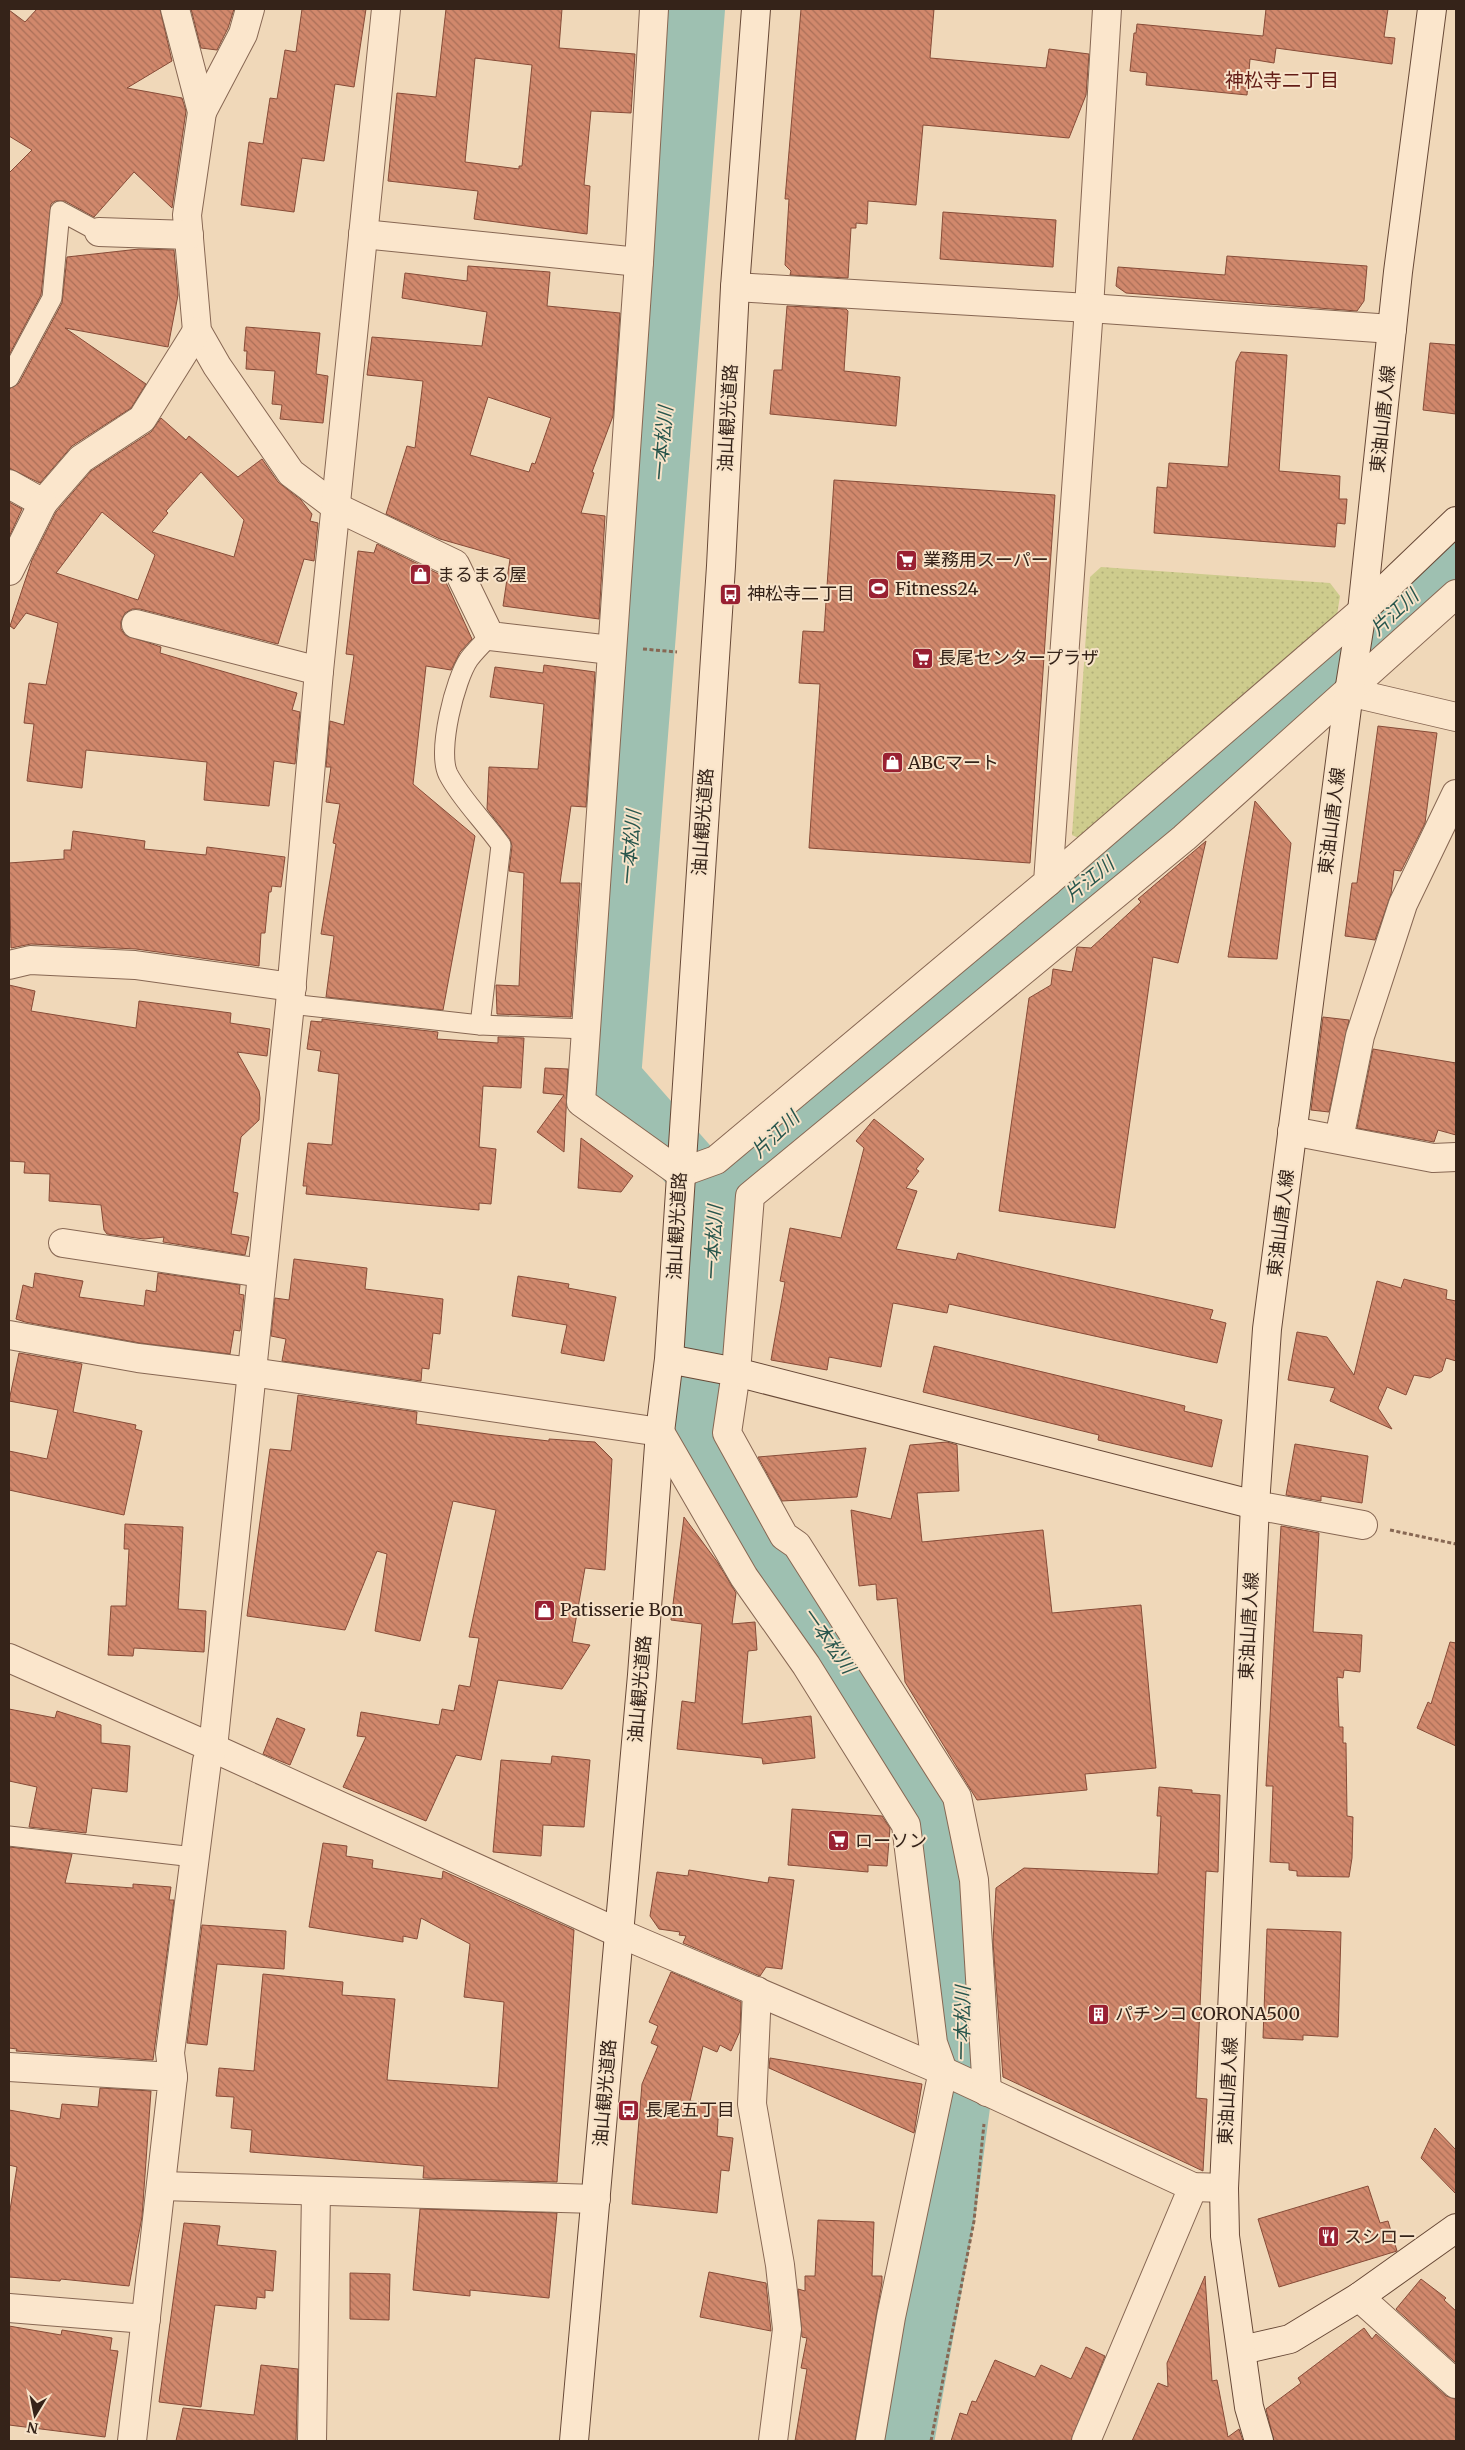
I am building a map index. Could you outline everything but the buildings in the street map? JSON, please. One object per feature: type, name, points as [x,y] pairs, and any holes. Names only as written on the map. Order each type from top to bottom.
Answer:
[{"type":"street","points":[[175,9],[202,112]]},
{"type":"street","points":[[250,9],[243,34],[202,112],[187,215],[197,332],[217,366],[291,473],[336,507],[455,564],[490,636],[611,650]]},
{"type":"street","points":[[132,2441],[173,2077],[170,2053],[206,1761],[212,1748],[252,1372],[291,996],[319,671],[386,9]]},
{"type":"street","points":[[654,9],[639,262],[581,1102],[689,1168],[716,1160],[1362,616],[1456,521]]},
{"type":"street","name":"油山観光道路","points":[[574,2441],[619,1933],[660,1432],[674,1360],[689,1168],[684,1105],[721,566],[735,287],[756,9]]},
{"type":"street","points":[[1048,882],[1089,308],[1107,9]]},
{"type":"street","name":"東油山唐人線","points":[[1259,2441],[1249,2407],[1225,2236],[1224,2188],[1255,1505],[1267,1329],[1350,685],[1362,616],[1392,329],[1432,9]]},
{"type":"street","points":[[99,232],[189,236]]},
{"type":"street","points":[[363,234],[639,262]]},
{"type":"street","points":[[735,287],[1089,308],[1392,329]]},
{"type":"street","points":[[9,571],[43,503],[81,459],[142,419],[197,332]]},
{"type":"street","points":[[9,484],[43,503]]},
{"type":"street","points":[[984,2091],[974,1880],[957,1797],[797,1545],[784,1536],[727,1433],[729,1371],[750,1196],[1184,838],[1350,685],[1456,594]]},
{"type":"street","points":[[136,624],[319,671]]},
{"type":"street","points":[[1350,685],[1456,718]]},
{"type":"street","points":[[1339,1139],[1360,1036],[1403,904],[1456,794]]},
{"type":"street","points":[[9,965],[30,960],[135,965],[291,996]]},
{"type":"street","points":[[1292,1131],[1434,1158],[1456,1157]]},
{"type":"street","points":[[63,1244],[262,1273]]},
{"type":"street","points":[[9,1335],[138,1358],[252,1372],[660,1432],[744,1577],[806,1665],[906,1824],[933,2043],[943,2071],[891,2317],[870,2441]]},
{"type":"street","points":[[674,1360],[729,1371],[1255,1505],[1363,1525]]},
{"type":"street","points":[[9,1658],[619,1933],[943,2071],[1193,2188],[1224,2188]]},
{"type":"street","points":[[757,1991],[752,2104],[780,2265],[787,2329],[773,2441]]},
{"type":"street","points":[[9,2067],[173,2077]]},
{"type":"street","points":[[161,2186],[596,2199]]},
{"type":"street","points":[[1086,2441],[1193,2188]]},
{"type":"street","points":[[312,2441],[316,2191]]},
{"type":"street","points":[[1242,2350],[1290,2339],[1359,2297],[1456,2228]]},
{"type":"street","points":[[1359,2297],[1456,2384]]},
{"type":"street","points":[[9,2308],[146,2318]]},
{"type":"lane","points":[[9,378],[52,298],[60,211],[99,232]]},
{"type":"lane","points":[[480,1024],[500,845],[480,815],[465,800],[447,772],[446,748],[453,696],[468,660],[490,636]]},
{"type":"lane","points":[[291,996],[480,1024],[586,1029]]},
{"type":"lane","points":[[9,1836],[194,1856]]},
{"type":"path","points":[[641,648],[677,652]]},
{"type":"path","points":[[1363,1525],[1456,1544]]},
{"type":"path","points":[[931,2441],[974,2221],[984,2091]]},
{"type":"shaded area","points":[[1101,567],[1330,583],[1340,596],[1335,628],[1085,841],[1072,835],[1090,577]]},
{"type":"waterway","name":"一本松川","points":[[696,9],[612,1078],[716,1196],[704,1398],[705,1447],[732,1503],[826,1634],[941,1804],[963,1970],[961,2106],[947,2209],[905,2441]]},
{"type":"waterway","name":"片江川","points":[[716,1196],[778,1127],[1237,761],[1456,553]]},
{"type":"place","name":"業務用スーパー","points":[[907,560]]},
{"type":"place","name":"まるまる屋","points":[[421,575]]},
{"type":"place","name":"Fitness24","points":[[879,589]]},
{"type":"place","name":"神松寺二丁目","points":[[731,594]]},
{"type":"place","name":"長尾センタープラザ","points":[[922,658]]},
{"type":"place","name":"ABCマート","points":[[892,763]]},
{"type":"place","name":"Patisserie Bon","points":[[544,1610]]},
{"type":"place","name":"ローソン","points":[[839,1841]]},
{"type":"place","name":"パチンコ CORONA500","points":[[1099,2014]]},
{"type":"place","name":"長尾五丁目","points":[[629,2110]]},
{"type":"place","name":"スシロー","points":[[1328,2237]]},
{"type":"district","name":"神松寺二丁目","points":[[1282,80]]}]
